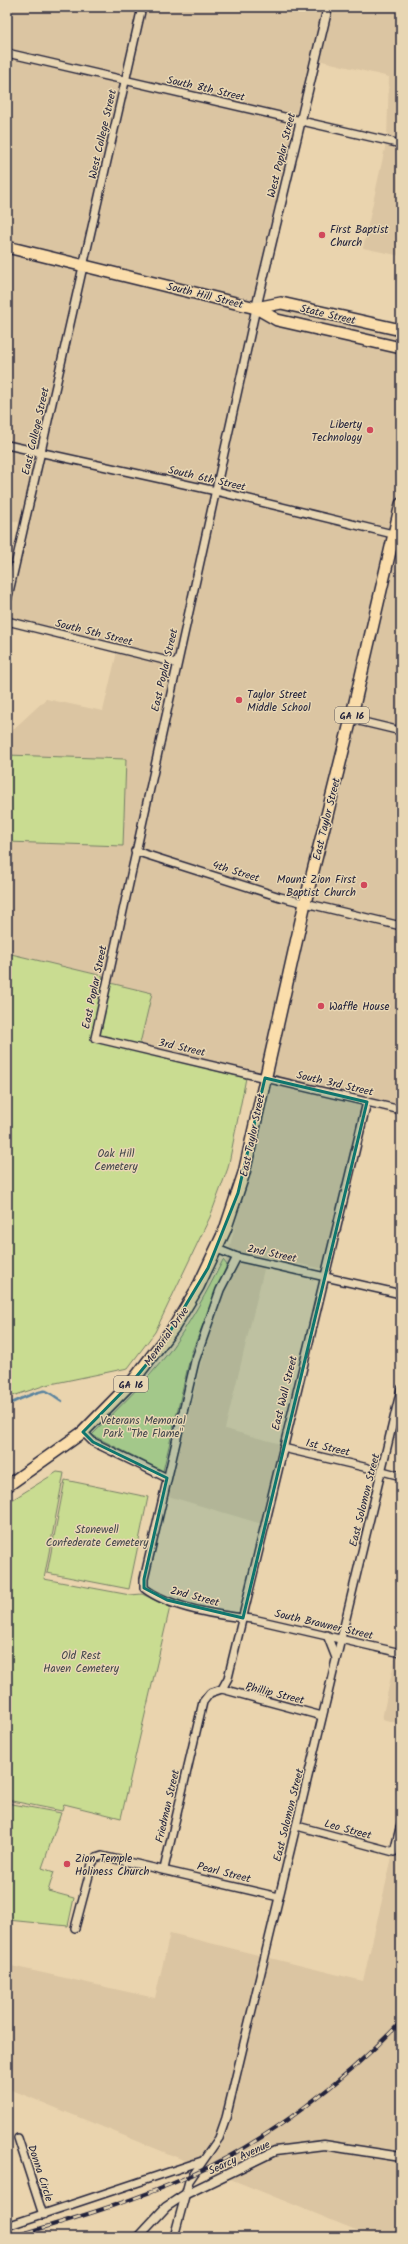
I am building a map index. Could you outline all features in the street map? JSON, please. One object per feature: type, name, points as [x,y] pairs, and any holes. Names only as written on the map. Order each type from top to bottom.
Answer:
[{"type":"main road","name":"South Hill Street","points":[[7,247],[256,308],[277,320],[401,348]]},
{"type":"main road","name":"State Street","points":[[256,308],[281,303],[401,330]]},
{"type":"main road","name":"East Taylor Street","points":[[217,1248],[238,1193],[305,903],[398,535],[401,504]]},
{"type":"main road","name":"Memorial Drive","points":[[7,1486],[83,1432],[132,1382],[160,1348],[187,1306],[217,1248]]},
{"type":"street","name":"West College Street","points":[[84,266],[142,7]]},
{"type":"street","name":"West Poplar Street","points":[[256,308],[328,7]]},
{"type":"street","name":"South 8th Street","points":[[7,52],[401,144]]},
{"type":"street","name":"East College Street","points":[[7,601],[84,266]]},
{"type":"street","name":"East Poplar Street","points":[[95,1038],[176,663],[216,491],[256,308]]},
{"type":"street","name":"South 6th Street","points":[[7,445],[216,491],[398,535]]},
{"type":"street","name":"South 5th Street","points":[[7,621],[176,663]]},
{"type":"street","points":[[351,719],[401,731]]},
{"type":"street","name":"4th Street","points":[[135,851],[280,897],[401,926]]},
{"type":"street","name":"3rd Street","points":[[95,1038],[264,1078]]},
{"type":"street","name":"South 3rd Street","points":[[264,1078],[401,1110]]},
{"type":"street","name":"East Wall Street","points":[[222,1689],[228,1678],[243,1618],[367,1102]]},
{"type":"street","name":"2nd Street","points":[[217,1248],[237,1257],[401,1294]]},
{"type":"street","points":[[83,1432],[93,1442],[168,1478],[195,1361],[220,1290],[237,1257]]},
{"type":"street","name":"East Solomon Street","points":[[174,2237],[184,2195],[189,2181],[218,2138],[226,2118],[401,1389]]},
{"type":"street","name":"1st Street","points":[[283,1448],[368,1468]]},
{"type":"street","points":[[382,1471],[401,1476]]},
{"type":"street","name":"2nd Street","points":[[168,1478],[144,1579],[144,1588],[167,1600],[243,1618]]},
{"type":"street","name":"South Brawner Street","points":[[243,1618],[341,1638],[401,1653]]},
{"type":"street","points":[[327,1635],[336,1658]]},
{"type":"street","name":"Phillip Street","points":[[222,1689],[322,1716]]},
{"type":"street","name":"Friedman Street","points":[[164,1869],[203,1702],[210,1693],[222,1689]]},
{"type":"street","name":"Leo Street","points":[[297,1826],[394,1852],[401,1824]]},
{"type":"street","points":[[75,1928],[92,1864],[96,1858],[102,1856],[164,1869]]},
{"type":"street","name":"Pearl Street","points":[[164,1869],[279,1897]]},
{"type":"street","name":"Donna Circle","points":[[18,2138],[43,2215]]},
{"type":"street","name":"Searcy Avenue","points":[[138,2237],[166,2207],[184,2195],[275,2151],[324,2145],[401,2156]]},
{"type":"street","name":"Searcy Avenue","points":[[7,2226],[203,2160]]},
{"type":"highlighted area","points":[[265,1078],[367,1102],[243,1618],[167,1600],[144,1588],[144,1579],[167,1478],[93,1442],[83,1432],[132,1382],[160,1348],[208,1268],[238,1193]]},
{"type":"shaded area","points":[[7,7],[401,7],[401,256],[363,248],[387,139],[389,77],[314,59],[297,112],[252,301],[401,333],[401,1117],[362,1106],[323,1269],[267,1257],[225,1429],[281,1444],[262,1524],[168,1496],[270,1084],[138,1052],[152,993],[102,981],[103,976],[7,953],[7,735],[46,699],[103,711],[118,648],[7,619],[7,588],[22,523],[7,519]]},
{"type":"shaded area","points":[[396,1653],[401,1655],[401,1724],[382,1719]]},
{"type":"shaded area","points":[[401,1819],[401,2237],[373,2237],[7,2088],[7,1965],[155,1998],[170,1933],[363,1981]]},
{"type":"green space","points":[[7,755],[126,759],[123,846],[7,842]]},
{"type":"green space","name":"Oak Hill Cemetery","points":[[7,953],[103,976],[102,981],[152,993],[138,1052],[246,1078],[228,1168],[210,1217],[155,1332],[128,1368],[46,1385],[7,1398]]},
{"type":"green space","name":"Veterans Memorial Park \"The Flame\"","points":[[223,1260],[227,1265],[191,1354],[163,1471],[92,1435],[141,1384],[169,1352],[198,1307]]},
{"type":"green space","name":"Old Rest Haven Cemetery","points":[[57,1472],[64,1473],[44,1579],[130,1595],[142,1594],[170,1607],[121,1818],[64,1804],[62,1811],[7,1800],[7,1503]]},
{"type":"green space","name":"Stonewell Confederate Cemetery","points":[[65,1480],[148,1497],[129,1589],[47,1573]]},
{"type":"green space","points":[[7,1803],[61,1813],[42,1868],[54,1872],[48,1891],[74,1898],[68,1926],[8,1920]]},
{"type":"waterway","points":[[7,1405],[43,1391],[48,1392],[62,1401]]},
{"type":"railway","points":[[12,2237],[148,2193],[192,2175],[249,2145],[304,2108],[330,2087],[355,2066],[401,2022]]},
{"type":"place","name":"First Baptist Church","points":[[322,235]]},
{"type":"place","name":"Liberty Technology","points":[[370,430]]},
{"type":"place","name":"Taylor Street Middle School","points":[[239,700]]},
{"type":"place","name":"Mount Zion First Baptist Church","points":[[364,885]]},
{"type":"place","name":"Waffle House","points":[[321,1006]]},
{"type":"place","name":"Zion Temple Holiness Church","points":[[67,1864]]}]
